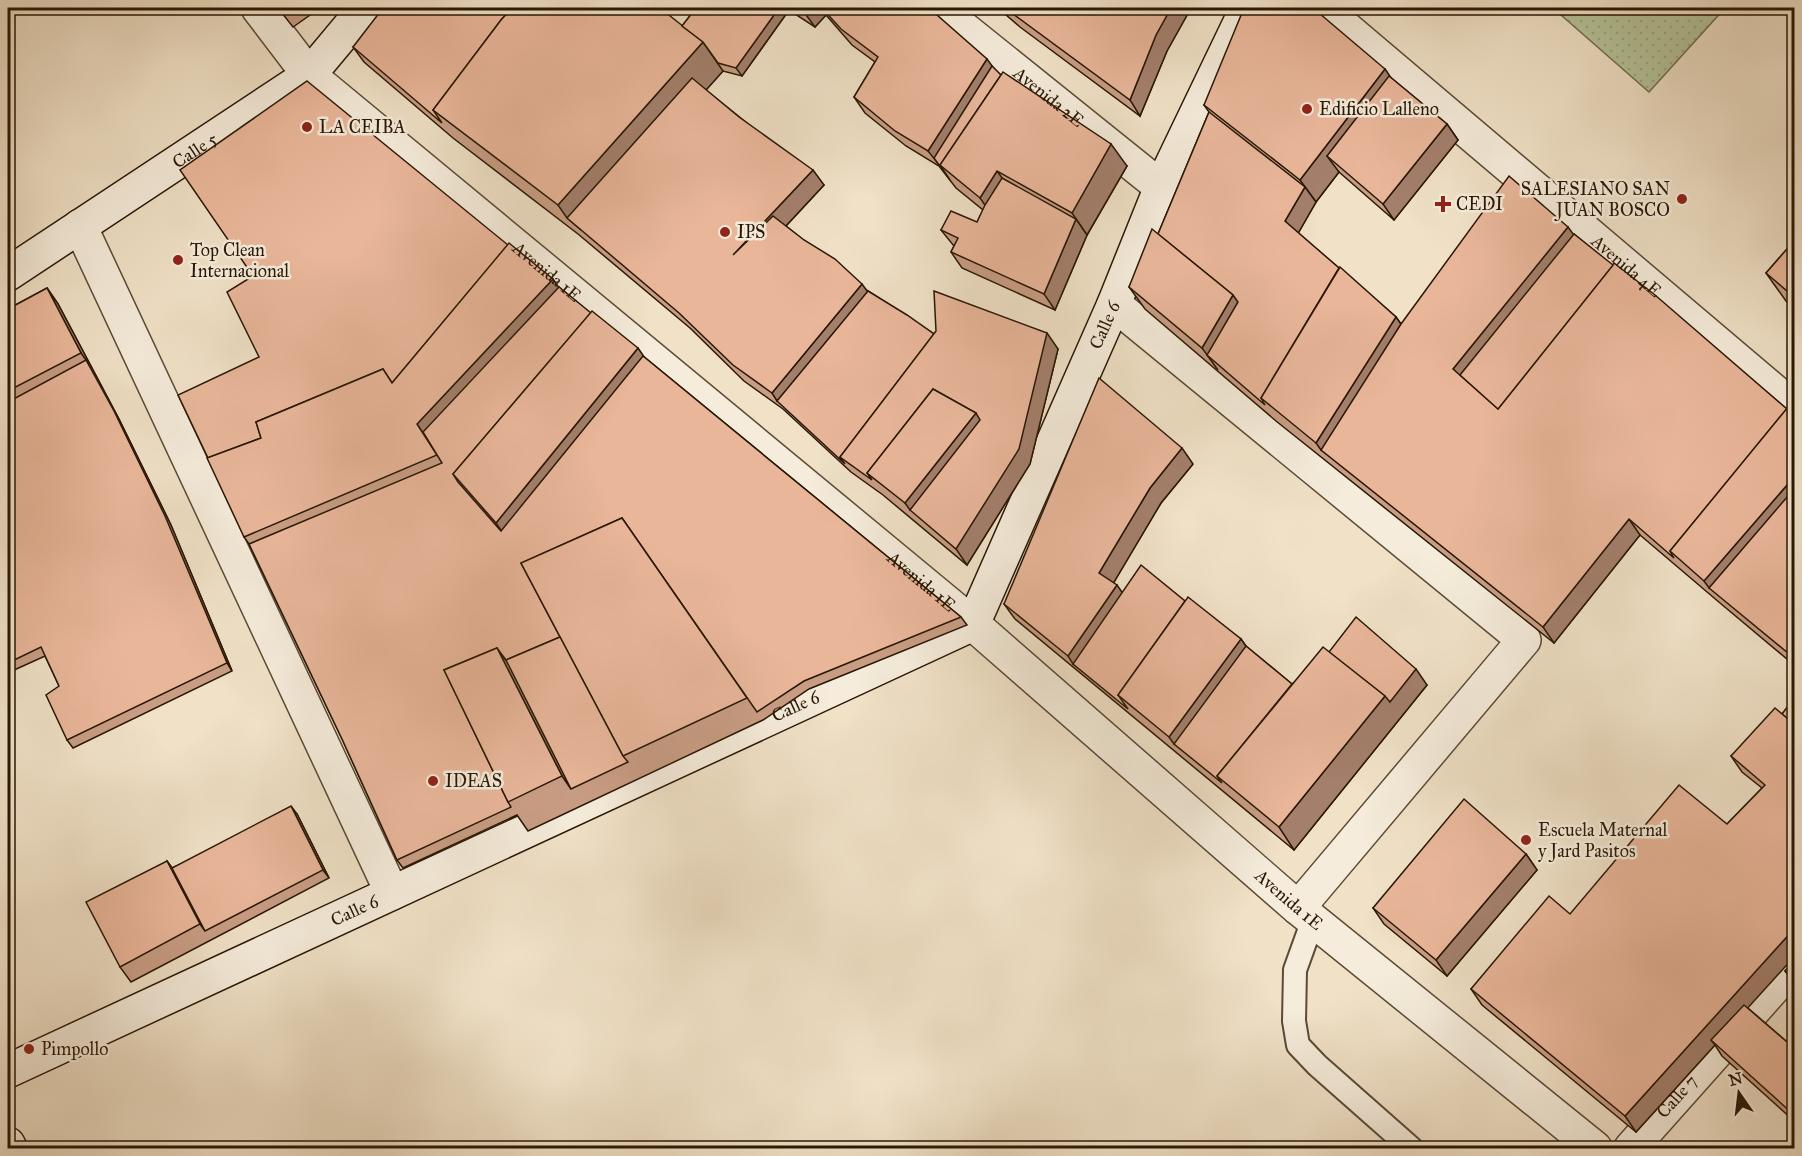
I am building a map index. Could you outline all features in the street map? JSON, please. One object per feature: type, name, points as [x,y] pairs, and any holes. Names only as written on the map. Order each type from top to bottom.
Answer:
[{"type":"street","name":"Avenida 1E","points":[[258,8],[309,75],[973,624],[1305,914],[1596,1149]]},
{"type":"street","name":"Calle 5","points":[[8,274],[309,75],[365,8]]},
{"type":"street","name":"Avenida 2E","points":[[938,8],[1161,187]]},
{"type":"street","name":"Calle 6","points":[[8,1071],[973,624],[1114,304],[1161,187],[1247,8]]},
{"type":"street","name":"Avenida 4E","points":[[1322,8],[1794,408]]},
{"type":"street","points":[[80,226],[392,893]]},
{"type":"street","points":[[1114,304],[1524,640],[1305,914]]},
{"type":"street","name":"Calle 7","points":[[1631,1149],[1794,965]]},
{"type":"street","points":[[8,1144],[10,1149]]},
{"type":"lane","points":[[1305,914],[1295,970],[1294,1020],[1298,1045],[1317,1065],[1411,1149]]},
{"type":"green space","points":[[1553,8],[1725,8],[1649,92]]},
{"type":"building","points":[[383,8],[512,8],[433,110],[442,123],[353,47]]},
{"type":"building","points":[[512,8],[660,8],[703,42],[558,205],[433,110]]},
{"type":"building","points":[[696,8],[779,8],[736,68],[718,63],[703,42],[682,26]]},
{"type":"building","points":[[822,8],[929,8],[987,59],[928,151],[895,131],[854,97],[878,57],[841,29]]},
{"type":"building","points":[[1005,8],[1171,8],[1156,35],[1130,100]]},
{"type":"building","name":"Edificio Lalleno","points":[[1244,8],[1313,8],[1385,69],[1300,180],[1204,105]]},
{"type":"building","points":[[992,66],[1001,75],[940,165],[950,180],[934,158]]},
{"type":"building","points":[[1003,72],[1111,144],[1072,213],[997,171],[980,198],[940,165]]},
{"type":"building","points":[[1389,76],[1447,124],[1383,204],[1327,156]]},
{"type":"building","points":[[692,78],[739,117],[813,170],[733,255],[773,216],[804,240],[835,259],[862,284],[772,393],[733,365],[679,313],[567,218]]},
{"type":"building","points":[[307,81],[508,245],[392,383],[383,369],[256,422],[261,438],[208,458],[178,395],[259,357],[227,292],[253,276],[180,170]]},
{"type":"building","points":[[1209,112],[1305,187],[1285,221],[1339,268],[1261,398],[1265,405],[1207,355],[1238,302],[1233,295],[1158,234]]},
{"type":"building","points":[[1509,176],[1568,227],[1453,369],[1498,409],[1614,263],[1655,295],[1787,409],[1670,551],[1674,558],[1629,519],[1543,627],[1321,450],[1401,324]]},
{"type":"building","points":[[1002,178],[1076,219],[1044,294],[951,252],[958,238],[941,230],[951,211],[977,222]]},
{"type":"building","points":[[1152,229],[1233,295],[1202,348],[1129,287]]},
{"type":"building","points":[[1574,234],[1613,265],[1498,409],[1460,375]]},
{"type":"building","points":[[1794,241],[1794,297],[1766,273]]},
{"type":"building","points":[[509,243],[553,279],[417,424],[437,455],[244,537],[207,458],[261,438],[256,422],[383,369],[392,383]]},
{"type":"building","points":[[1340,267],[1396,317],[1316,443],[1261,398]]},
{"type":"building","points":[[559,287],[591,313],[453,474],[501,531],[643,356],[961,617],[804,681],[757,712],[622,518],[521,563],[560,637],[506,660],[497,648],[444,670],[511,807],[397,860],[249,544],[442,463],[423,432]]},
{"type":"building","points":[[47,288],[81,353],[8,391],[8,309]]},
{"type":"building","points":[[868,291],[934,334],[840,457],[845,464],[777,401]]},
{"type":"building","points":[[934,291],[1047,333],[1019,449],[956,549],[910,510],[980,420],[976,413],[933,389],[867,473],[872,480],[840,457],[936,331]]},
{"type":"building","points":[[592,311],[638,348],[496,523],[453,474]]},
{"type":"building","points":[[86,360],[114,411],[165,516],[227,663],[67,740],[46,695],[59,686],[41,647],[8,663],[8,402]]},
{"type":"building","points":[[1099,378],[1182,448],[1150,488],[1099,573],[1117,585],[1068,656],[1004,604]]},
{"type":"building","points":[[933,389],[976,413],[905,503],[867,473]]},
{"type":"building","points":[[1788,407],[1794,413],[1794,477],[1704,581],[1670,551]]},
{"type":"building","points":[[1794,489],[1794,658],[1709,588]]},
{"type":"building","points":[[622,518],[747,698],[623,756],[521,563]]},
{"type":"building","points":[[1141,565],[1185,601],[1118,695],[1128,709],[1073,664]]},
{"type":"building","points":[[1188,597],[1241,639],[1169,737],[1118,695]]},
{"type":"building","points":[[1356,617],[1416,669],[1390,702],[1329,652]]},
{"type":"building","points":[[560,637],[628,762],[571,789],[506,660]]},
{"type":"building","points":[[1246,646],[1292,684],[1217,776],[1222,783],[1174,744]]},
{"type":"building","points":[[1323,647],[1385,696],[1279,827],[1217,776]]},
{"type":"building","points":[[497,648],[562,776],[508,802],[444,670]]},
{"type":"building","points":[[1794,698],[1794,724],[1782,714]]},
{"type":"building","points":[[1775,708],[1794,724],[1794,929],[1625,1116],[1471,989],[1549,896],[1570,914],[1679,785],[1727,824],[1765,785],[1731,756]]},
{"type":"building","points":[[1464,799],[1526,854],[1436,960],[1373,908]]},
{"type":"building","points":[[291,806],[323,870],[205,931],[172,868]]},
{"type":"building","points":[[167,861],[200,924],[120,967],[86,902]]},
{"type":"building","points":[[1794,961],[1794,978],[1785,971]]},
{"type":"building","points":[[1744,1005],[1794,1048],[1794,1115],[1711,1040]]},
{"type":"place","name":"Edificio Lalleno","points":[[1307,109]]},
{"type":"place","name":"LA CEIBA","points":[[307,127]]},
{"type":"place","name":"SALESIANO SAN JUAN BOSCO","points":[[1682,199]]},
{"type":"place","name":"CEDI","points":[[1443,204]]},
{"type":"place","name":"IPS","points":[[725,232]]},
{"type":"place","name":"Top Clean Internacional","points":[[178,260]]},
{"type":"place","name":"IDEAS","points":[[433,781]]},
{"type":"place","name":"Escuela Maternal y Jard Pasitos","points":[[1526,840]]},
{"type":"place","name":"Pimpollo","points":[[29,1049]]}]
